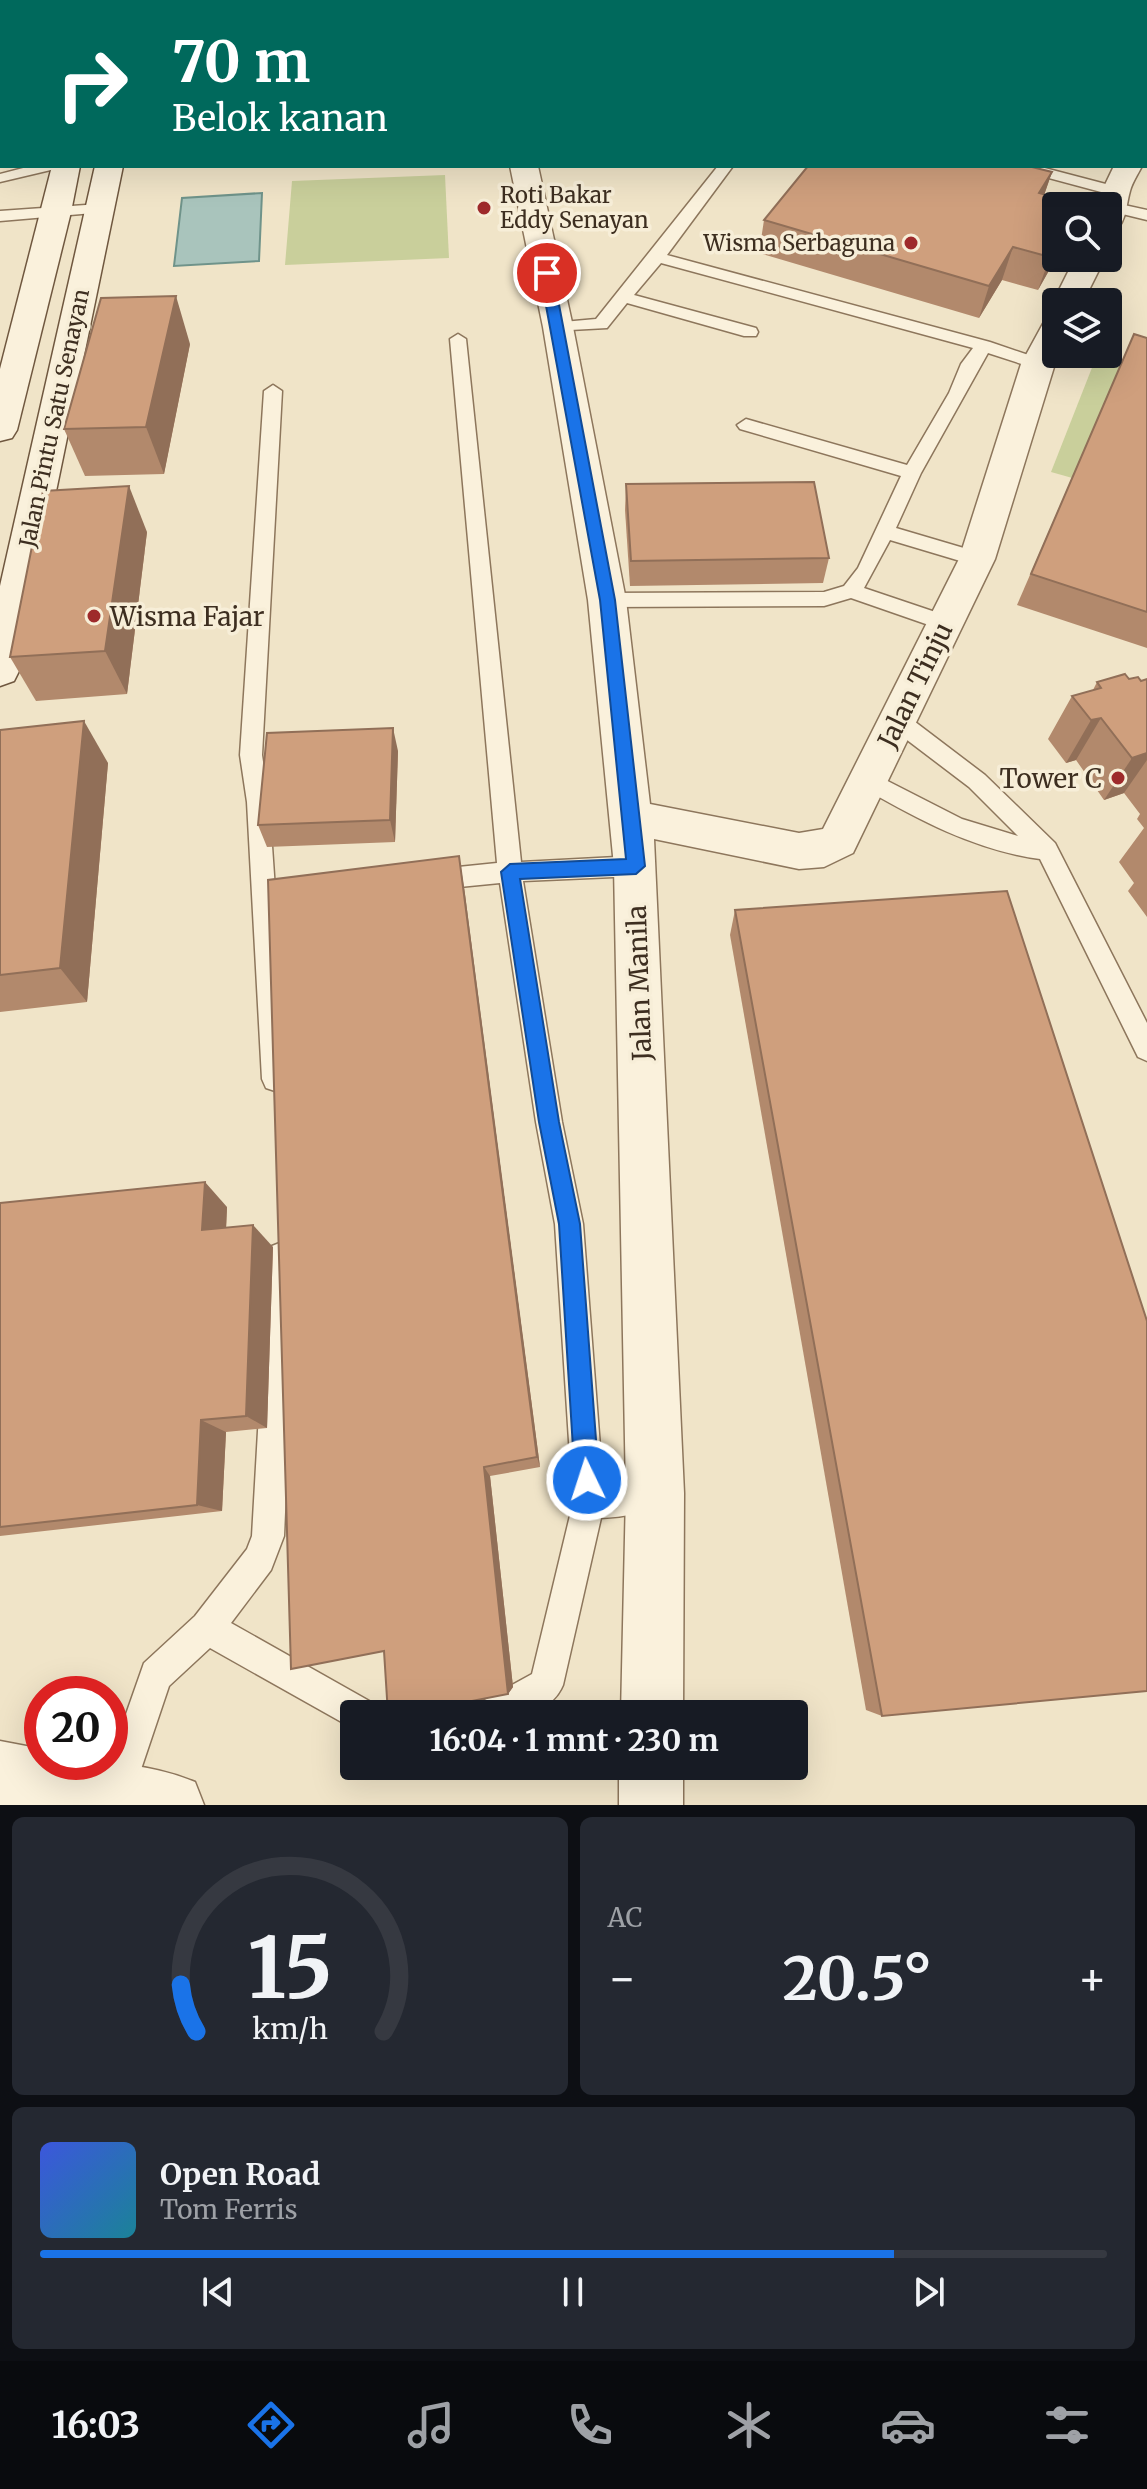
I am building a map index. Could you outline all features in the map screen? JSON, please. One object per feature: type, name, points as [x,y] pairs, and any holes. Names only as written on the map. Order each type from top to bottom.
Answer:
[{"type":"street","name":"Jalan Pintu Satu Senayan","points":[[0,428],[57,212],[66,168]]},
{"type":"street","name":"Jalan Pintu Satu Senayan","points":[[0,671],[109,168]]},
{"type":"street","name":"Jalan Manila","points":[[524,168],[558,327],[607,600],[633,842],[655,1493],[652,1700]]},
{"type":"street","name":"Jalan Tinju","points":[[633,842],[799,851],[824,849],[838,841],[977,559],[1042,354]]},
{"type":"street","points":[[0,1773],[144,1800]]},
{"type":"street","points":[[651,1780],[651,1805]]},
{"type":"lane","points":[[0,178],[42,168]]},
{"type":"lane","points":[[558,327],[601,324],[724,168]]},
{"type":"lane","points":[[1026,168],[1101,192]]},
{"type":"lane","points":[[1122,200],[1147,215]]},
{"type":"lane","points":[[0,216],[100,209]]},
{"type":"lane","points":[[657,257],[984,346],[1037,364]]},
{"type":"lane","points":[[623,297],[750,332]]},
{"type":"lane","points":[[458,339],[510,872],[549,1122],[569,1224],[589,1503],[546,1685],[519,1700]]},
{"type":"lane","points":[[851,591],[866,571],[912,473],[958,393],[970,364],[984,346]]},
{"type":"lane","points":[[273,391],[251,755],[258,802],[277,1101]]},
{"type":"lane","points":[[746,425],[912,473]]},
{"type":"lane","points":[[886,532],[977,559]]},
{"type":"lane","points":[[607,600],[824,599],[851,591],[946,623]]},
{"type":"lane","points":[[898,721],[977,781],[1047,850],[1147,1049]]},
{"type":"lane","points":[[868,780],[946,825],[1016,848],[1047,850]]},
{"type":"lane","points":[[402,883],[510,872],[633,842]]},
{"type":"lane","points":[[264,898],[294,895]]},
{"type":"lane","points":[[144,1800],[156,1675],[207,1628],[260,1559],[268,1536],[283,1226]]},
{"type":"lane","points":[[589,1503],[625,1501],[655,1493]]},
{"type":"lane","points":[[207,1628],[340,1703]]},
{"type":"green space","points":[[445,175],[449,258],[285,265],[292,181]]},
{"type":"green space","points":[[1122,367],[1147,374],[1147,499],[1051,472],[1092,368]]},
{"type":"water","points":[[262,193],[259,261],[174,266],[182,198]]},
{"type":"building","name":"Wisma Serbaguna","points":[[806,168],[1036,168],[1052,172],[1039,193],[1042,194],[1042,255],[1013,247],[989,286],[764,220]]},
{"type":"building","points":[[176,296],[146,427],[64,429],[101,298]]},
{"type":"building","points":[[1134,334],[1147,338],[1147,612],[1031,574]]},
{"type":"building","points":[[814,482],[829,558],[631,561],[626,484]]},
{"type":"building","points":[[129,486],[105,651],[10,657],[43,491]]},
{"type":"building","points":[[1125,674],[1129,679],[1147,679],[1147,753],[1132,758],[1101,718],[1091,720],[1072,696],[1101,688],[1097,682]]},
{"type":"building","points":[[84,721],[60,968],[0,975],[0,730]]},
{"type":"building","points":[[393,728],[390,820],[258,825],[267,733]]},
{"type":"building","points":[[459,856],[537,1457],[484,1467],[508,1694],[477,1700],[387,1700],[384,1651],[291,1669],[268,880]]},
{"type":"building","points":[[1007,891],[1147,1321],[1147,1691],[882,1716],[735,910]]},
{"type":"building","points":[[205,1182],[202,1230],[253,1225],[246,1416],[201,1420],[197,1505],[0,1527],[0,1203]]},
{"type":"place","name":"Roti Bakar Eddy Senayan","points":[[484,208]]},
{"type":"place","name":"Wisma Serbaguna","points":[[911,243]]},
{"type":"place","name":"Wisma Fajar","points":[[94,616]]},
{"type":"place","name":"Tower C","points":[[1118,778]]},
{"type":"route","points":[[547,273],[607,600],[636,866],[510,872],[549,1122],[569,1224],[587,1480]]}]
